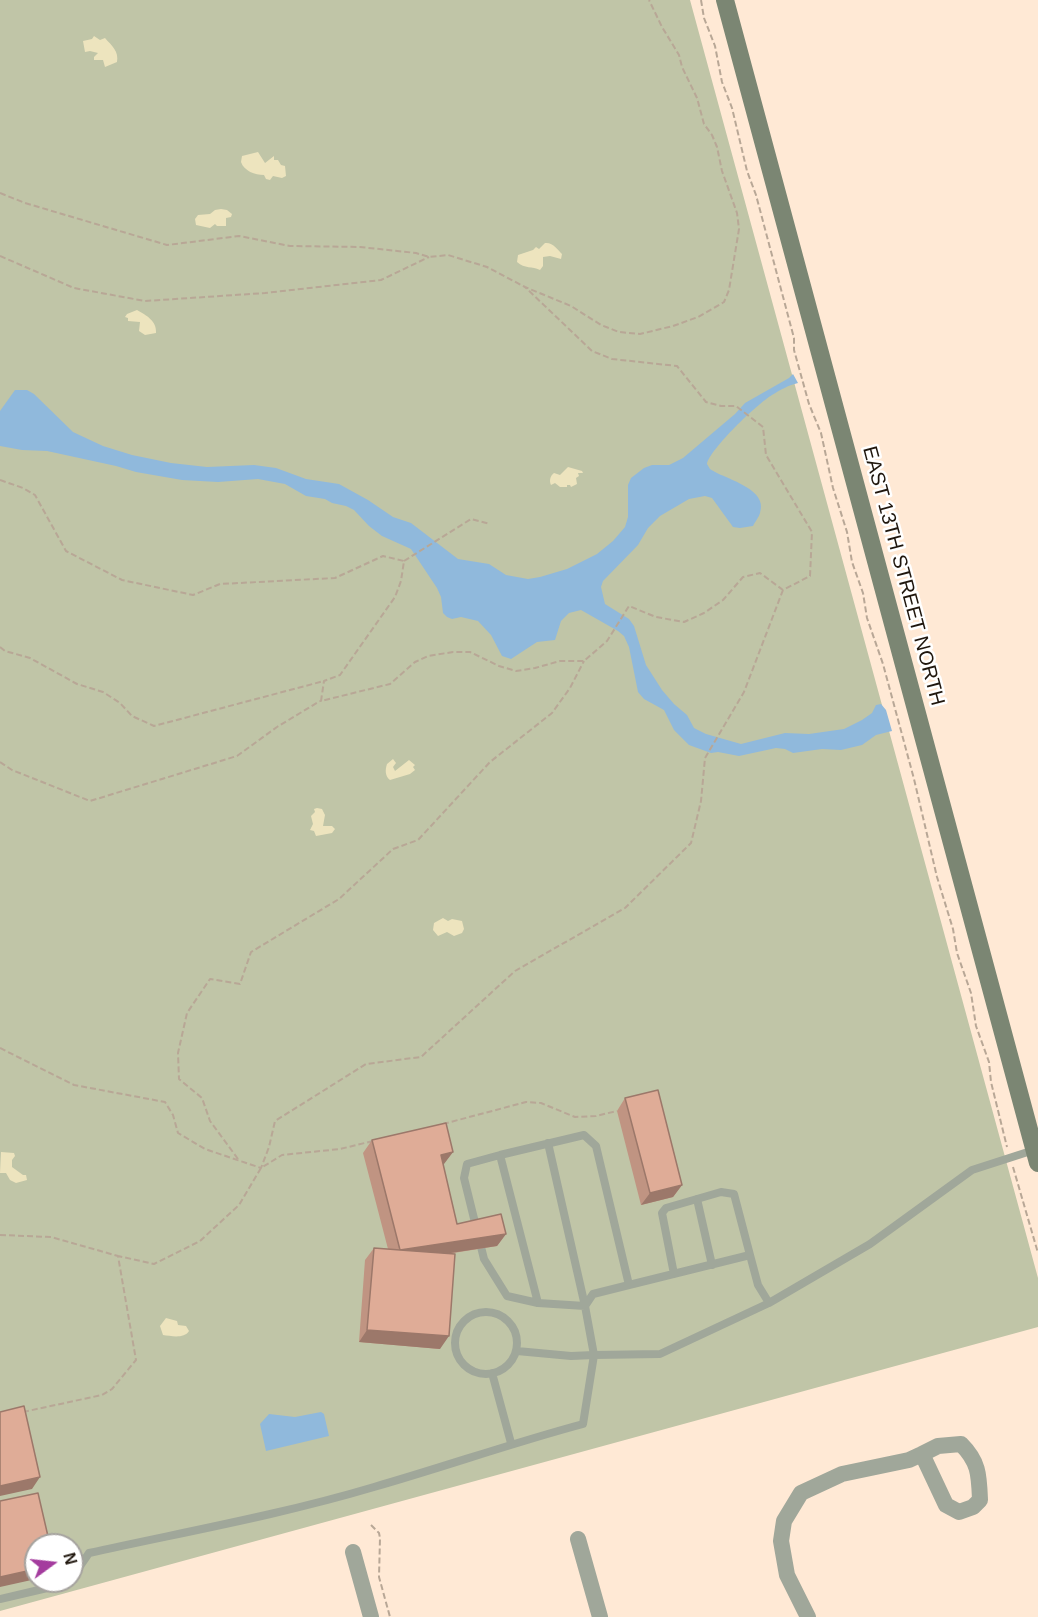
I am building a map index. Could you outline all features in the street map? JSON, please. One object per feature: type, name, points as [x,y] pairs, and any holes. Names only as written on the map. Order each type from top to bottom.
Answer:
[{"type":"main road","name":"EAST 13TH STREET NORTH","points":[[725,0],[1036,1156]]},
{"type":"street","points":[[808,1617],[787,1575],[781,1540],[784,1521],[801,1493],[842,1474],[909,1460],[922,1454]]},
{"type":"street","points":[[578,1539],[600,1617]]},
{"type":"street","points":[[353,1552],[371,1617]]},
{"type":"lane","points":[[585,1306],[538,1303],[507,1296],[484,1259],[464,1178],[467,1164],[584,1135],[596,1146],[629,1285]]},
{"type":"lane","points":[[84,1560],[89,1553],[285,1511],[373,1488],[511,1443],[583,1424],[594,1355],[548,1143]]},
{"type":"lane","points":[[500,1155],[538,1303]]},
{"type":"lane","points":[[517,1351],[571,1356],[660,1354],[769,1303],[870,1244],[972,1170],[1010,1157],[1036,1156]]},
{"type":"lane","points":[[674,1274],[662,1213],[666,1208],[722,1192],[734,1194],[758,1285],[769,1303]]},
{"type":"lane","points":[[696,1199],[712,1264]]},
{"type":"lane","points":[[585,1306],[593,1294],[750,1255]]},
{"type":"lane","points":[[482,1312],[492,1312],[509,1322],[515,1330],[517,1341],[517,1351],[513,1360],[506,1368],[492,1374],[476,1373],[467,1368],[456,1351],[455,1340],[458,1330],[472,1316],[482,1312]]},
{"type":"lane","points":[[492,1374],[511,1443]]},
{"type":"lane","points":[[0,1599],[26,1593]]},
{"type":"path","points":[[0,256],[74,288],[145,301],[265,293],[381,280],[429,257],[448,255],[487,267],[525,287],[571,306],[601,325],[619,332],[640,334],[698,317],[724,302],[729,290],[739,229],[737,213],[722,171],[717,147],[704,124],[697,98],[682,67],[679,55],[649,0]]},
{"type":"path","points":[[701,0],[704,18],[715,46],[722,82],[732,108],[747,171],[756,195],[794,338],[794,350],[809,404],[821,433],[833,488],[847,532],[852,562],[863,593],[867,618],[883,664],[937,877],[953,929],[957,953],[971,993],[976,1026],[988,1062],[996,1104],[1038,1254]]},
{"type":"path","points":[[0,193],[25,203],[167,245],[239,236],[290,246],[371,248],[416,253],[429,257]]},
{"type":"path","points":[[0,1235],[51,1237],[154,1264],[200,1241],[239,1205],[261,1168],[275,1121],[366,1064],[420,1057],[515,971],[625,908],[691,843],[701,801],[705,758],[744,692],[783,591],[810,576],[812,532],[766,455],[763,428],[736,406],[721,406],[706,402],[677,366],[612,359],[592,351],[525,287]]},
{"type":"path","points":[[0,480],[35,495],[66,551],[122,580],[194,595],[220,584],[335,578],[383,556],[404,561]]},
{"type":"path","points":[[0,647],[5,651],[30,658],[77,684],[103,692],[120,703],[132,716],[154,726],[340,675],[395,597],[404,561],[471,519],[490,524]]},
{"type":"path","points":[[239,1161],[210,1121],[202,1098],[179,1079],[178,1053],[187,1013],[210,979],[240,984],[251,952],[339,899],[393,849],[418,840],[490,762],[552,713],[570,688],[584,661],[607,641],[629,606],[656,616],[684,622],[704,613],[723,600],[742,577],[752,573],[760,573],[783,591]]},
{"type":"path","points":[[0,762],[12,770],[90,801],[237,756],[277,727],[321,701],[390,684],[415,662],[428,656],[470,652],[499,666],[516,671],[560,661],[584,661]]},
{"type":"path","points":[[321,701],[324,681]]},
{"type":"path","points":[[0,1048],[74,1086],[165,1102],[173,1115],[177,1133],[205,1149],[261,1168],[282,1155],[340,1149],[380,1140]]},
{"type":"path","points":[[443,1124],[526,1102],[542,1103],[575,1117],[596,1116],[617,1111]]},
{"type":"path","points":[[21,1412],[102,1395],[112,1389],[136,1360],[118,1256]]},
{"type":"path","points":[[371,1525],[379,1533],[379,1577],[390,1617]]},
{"type":"green space","points":[[0,0],[690,0],[1038,1278],[1038,1327],[84,1588],[84,1533],[24,1533],[24,1593],[66,1593],[0,1611]]},
{"type":"sand","points":[[94,36],[100,40],[105,38],[116,52],[117,62],[105,67],[103,60],[94,60],[98,53],[85,52],[83,41],[92,39]]},
{"type":"sand","points":[[258,152],[265,163],[274,156],[274,160],[278,160],[281,165],[285,166],[286,176],[282,178],[273,176],[270,180],[264,175],[247,170],[241,162],[242,156]]},
{"type":"sand","points":[[221,209],[232,214],[231,217],[226,218],[226,226],[215,224],[210,228],[196,225],[195,219],[198,215],[210,214]]},
{"type":"sand","points":[[545,243],[557,248],[562,254],[561,259],[543,257],[543,266],[540,270],[523,266],[517,262],[518,255],[536,247],[539,249]]},
{"type":"sand","points":[[137,310],[153,322],[156,333],[145,335],[139,331],[140,322],[128,321],[125,317],[127,314]]},
{"type":"sand","points":[[568,467],[582,471],[583,473],[578,473],[579,476],[576,478],[577,484],[571,487],[567,485],[567,487],[560,487],[555,483],[551,485],[550,479],[553,474],[560,475]]},
{"type":"sand","points":[[393,759],[396,763],[393,767],[395,771],[409,760],[415,765],[413,767],[415,770],[410,774],[390,780],[386,775],[386,768]]},
{"type":"sand","points":[[317,808],[322,809],[325,815],[323,826],[332,826],[335,829],[332,833],[316,836],[314,831],[310,830],[313,824],[311,816]]},
{"type":"sand","points":[[443,918],[448,921],[452,919],[462,921],[464,929],[462,933],[454,936],[447,932],[438,936],[433,930],[434,923]]},
{"type":"sand","points":[[1,1152],[14,1153],[12,1167],[26,1175],[27,1180],[16,1183],[10,1180],[6,1173],[0,1173]]},
{"type":"sand","points":[[166,1318],[177,1321],[178,1325],[186,1326],[189,1331],[181,1336],[163,1335],[160,1326]]},
{"type":"water","points":[[793,374],[798,383],[778,391],[756,407],[716,448],[707,464],[710,469],[744,485],[758,497],[761,504],[760,513],[753,526],[733,527],[712,498],[705,496],[689,499],[660,516],[648,528],[638,545],[603,581],[601,587],[605,604],[629,619],[634,626],[646,665],[662,690],[687,715],[694,728],[706,734],[741,744],[785,733],[809,734],[844,729],[862,720],[872,713],[876,705],[881,704],[886,710],[892,731],[876,735],[862,745],[841,750],[822,749],[793,753],[776,748],[739,756],[711,753],[689,745],[674,730],[664,710],[644,699],[638,692],[629,647],[624,636],[581,610],[569,613],[561,621],[555,640],[537,642],[511,659],[502,656],[491,635],[478,621],[461,617],[452,619],[443,613],[437,588],[411,549],[382,536],[354,510],[346,506],[306,496],[285,484],[258,479],[218,482],[182,480],[136,472],[47,451],[0,446],[0,411],[15,390],[27,390],[73,432],[103,446],[171,463],[207,467],[254,465],[276,468],[306,479],[339,484],[393,517],[411,523],[458,559],[489,564],[506,575],[528,579],[567,569],[597,554],[625,527],[628,517],[628,485],[631,478],[644,468],[652,465],[669,465],[683,458],[745,403]]},
{"type":"water","points":[[321,1412],[324,1414],[329,1436],[266,1451],[260,1424],[269,1414],[295,1417]]},
{"type":"building","points":[[658,1090],[682,1185],[650,1193],[625,1098]]},
{"type":"building","points":[[446,1123],[453,1152],[441,1155],[457,1224],[501,1214],[506,1234],[400,1250],[372,1140]]},
{"type":"building","points":[[374,1248],[455,1254],[449,1336],[367,1330]]},
{"type":"building","points":[[24,1406],[40,1477],[0,1486],[0,1412]]},
{"type":"building","points":[[38,1493],[47,1533],[24,1533],[24,1572],[0,1577],[0,1501]]}]
